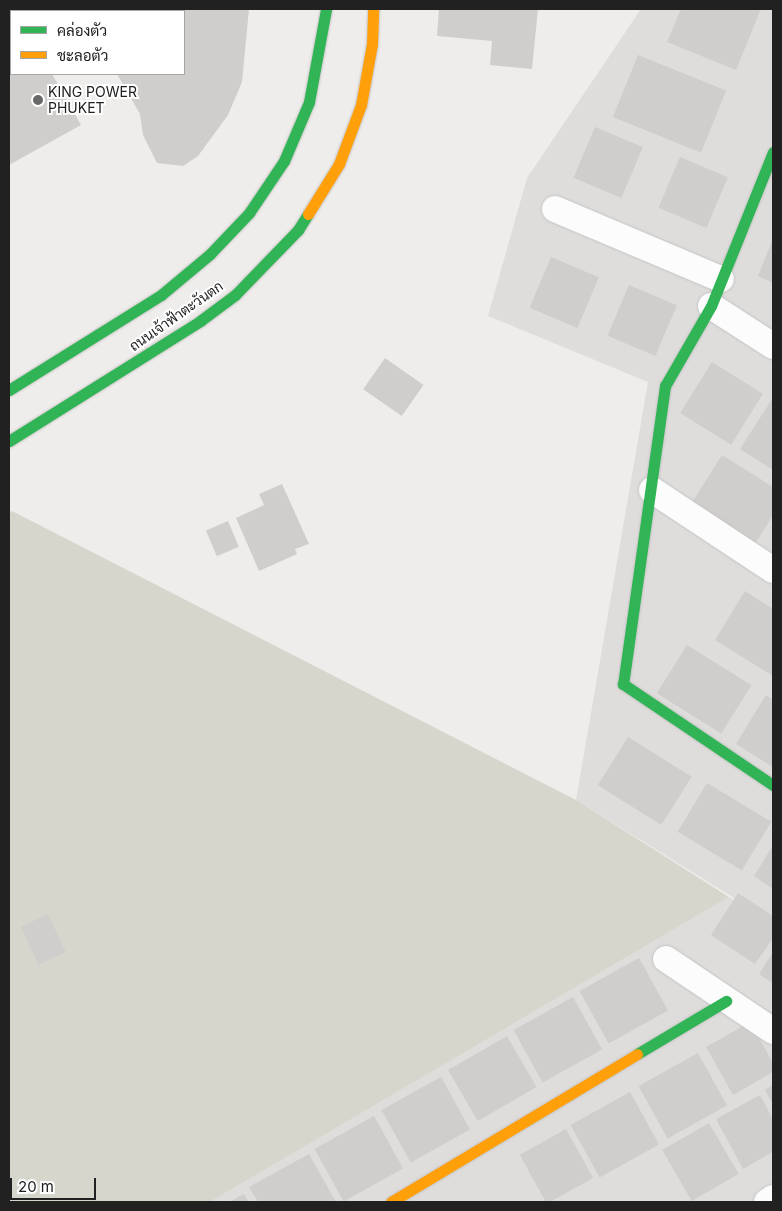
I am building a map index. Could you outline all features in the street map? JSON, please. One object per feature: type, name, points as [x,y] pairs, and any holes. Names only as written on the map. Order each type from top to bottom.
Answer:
[{"type":"street","name":"ถนนเจ้าฟ้าตะวันตก","points":[[9,390],[161,295],[210,254],[249,213],[284,161],[309,102],[317,72],[326,9]]},
{"type":"street","name":"ถนนเจ้าฟ้าตะวันตก","points":[[9,441],[200,321],[235,295],[298,230],[338,164],[361,105],[372,44],[373,9]]},
{"type":"street","points":[[773,152],[767,185],[721,279],[711,306],[665,386],[652,490],[623,684],[773,785]]},
{"type":"street","points":[[555,209],[721,279]]},
{"type":"street","points":[[711,306],[773,346]]},
{"type":"street","points":[[652,490],[773,570]]},
{"type":"street","points":[[666,959],[773,1031]]},
{"type":"street","points":[[391,1202],[726,1001]]},
{"type":"street","points":[[767,1202],[773,1198]]},
{"type":"shaded area","points":[[641,9],[773,9],[773,922],[576,800],[648,382],[488,316],[527,178]]},
{"type":"shaded area","points":[[12,511],[576,800],[729,897],[210,1202],[9,1202],[9,513]]},
{"type":"shaded area","points":[[729,897],[773,925],[773,1202],[210,1202]]},
{"type":"building","name":"KING POWER PHUKET","points":[[9,9],[14,10],[10,10],[10,75],[53,75],[81,125],[9,165]]},
{"type":"building","points":[[80,9],[249,9],[242,82],[228,115],[198,156],[183,166],[157,163],[143,135],[140,114],[118,75],[185,75],[185,10]]},
{"type":"building","points":[[439,9],[538,9],[532,69],[490,65],[492,41],[437,36]]},
{"type":"building","points":[[681,9],[761,9],[736,70],[667,42]]},
{"type":"building","points":[[638,55],[726,91],[701,153],[613,117]]},
{"type":"building","points":[[595,127],[643,147],[621,198],[574,178]]},
{"type":"building","points":[[680,157],[728,177],[706,228],[659,208]]},
{"type":"building","points":[[773,239],[773,283],[758,276]]},
{"type":"building","points":[[551,257],[599,277],[577,328],[530,308]]},
{"type":"building","points":[[629,285],[677,305],[655,356],[608,336]]},
{"type":"building","points":[[385,358],[424,385],[402,416],[363,389]]},
{"type":"building","points":[[712,362],[763,394],[731,445],[680,413]]},
{"type":"building","points":[[773,400],[773,470],[740,449]]},
{"type":"building","points":[[722,455],[773,487],[773,515],[755,544],[691,504]]},
{"type":"building","points":[[282,484],[309,544],[295,549],[297,554],[259,571],[236,518],[264,505],[259,494]]},
{"type":"building","points":[[228,521],[239,547],[217,556],[206,530]]},
{"type":"building","points":[[745,591],[773,609],[773,676],[715,640]]},
{"type":"building","points":[[687,645],[751,685],[721,734],[657,693]]},
{"type":"building","points":[[766,695],[773,700],[773,767],[736,744]]},
{"type":"building","points":[[628,737],[692,777],[661,825],[598,785]]},
{"type":"building","points":[[707,783],[771,822],[742,870],[678,832]]},
{"type":"building","points":[[773,845],[773,889],[754,876]]},
{"type":"building","points":[[738,893],[773,916],[773,938],[755,964],[711,935]]},
{"type":"building","points":[[48,914],[66,952],[39,965],[21,927]]},
{"type":"building","points":[[773,952],[773,983],[759,974]]},
{"type":"building","points":[[639,958],[668,1010],[609,1043],[580,991]]},
{"type":"building","points":[[573,997],[602,1049],[543,1082],[514,1030]]},
{"type":"building","points":[[750,1022],[773,1063],[773,1072],[733,1095],[706,1047]]},
{"type":"building","points":[[507,1036],[536,1087],[478,1121],[448,1070]]},
{"type":"building","points":[[698,1053],[727,1105],[668,1138],[639,1086]]},
{"type":"building","points":[[441,1077],[470,1129],[411,1162],[382,1110]]},
{"type":"building","points":[[773,1085],[773,1104],[765,1090]]},
{"type":"building","points":[[630,1092],[659,1144],[600,1177],[571,1125]]},
{"type":"building","points":[[760,1095],[773,1119],[773,1152],[743,1169],[716,1119]]},
{"type":"building","points":[[374,1116],[403,1168],[344,1201],[315,1149]]},
{"type":"building","points":[[709,1123],[738,1174],[692,1201],[662,1150]]},
{"type":"building","points":[[566,1129],[593,1178],[550,1202],[546,1202],[520,1155]]},
{"type":"building","points":[[309,1154],[336,1202],[258,1202],[249,1187]]},
{"type":"building","points":[[244,1194],[249,1202],[229,1202]]},
{"type":"traffic: fast","points":[[9,390],[161,295],[210,254],[249,213],[284,161],[309,102],[326,9]]},
{"type":"traffic: fast","points":[[773,152],[711,306],[665,386],[623,684],[773,785]]},
{"type":"traffic: fast","points":[[9,441],[200,321],[235,295],[298,230],[308,214]]},
{"type":"traffic: fast","points":[[637,1054],[726,1001]]},
{"type":"traffic: slow","points":[[308,214],[339,164],[361,105],[372,44],[373,9]]},
{"type":"traffic: slow","points":[[391,1202],[637,1054]]},
{"type":"place","name":"KING POWER PHUKET","points":[[38,100]]}]
